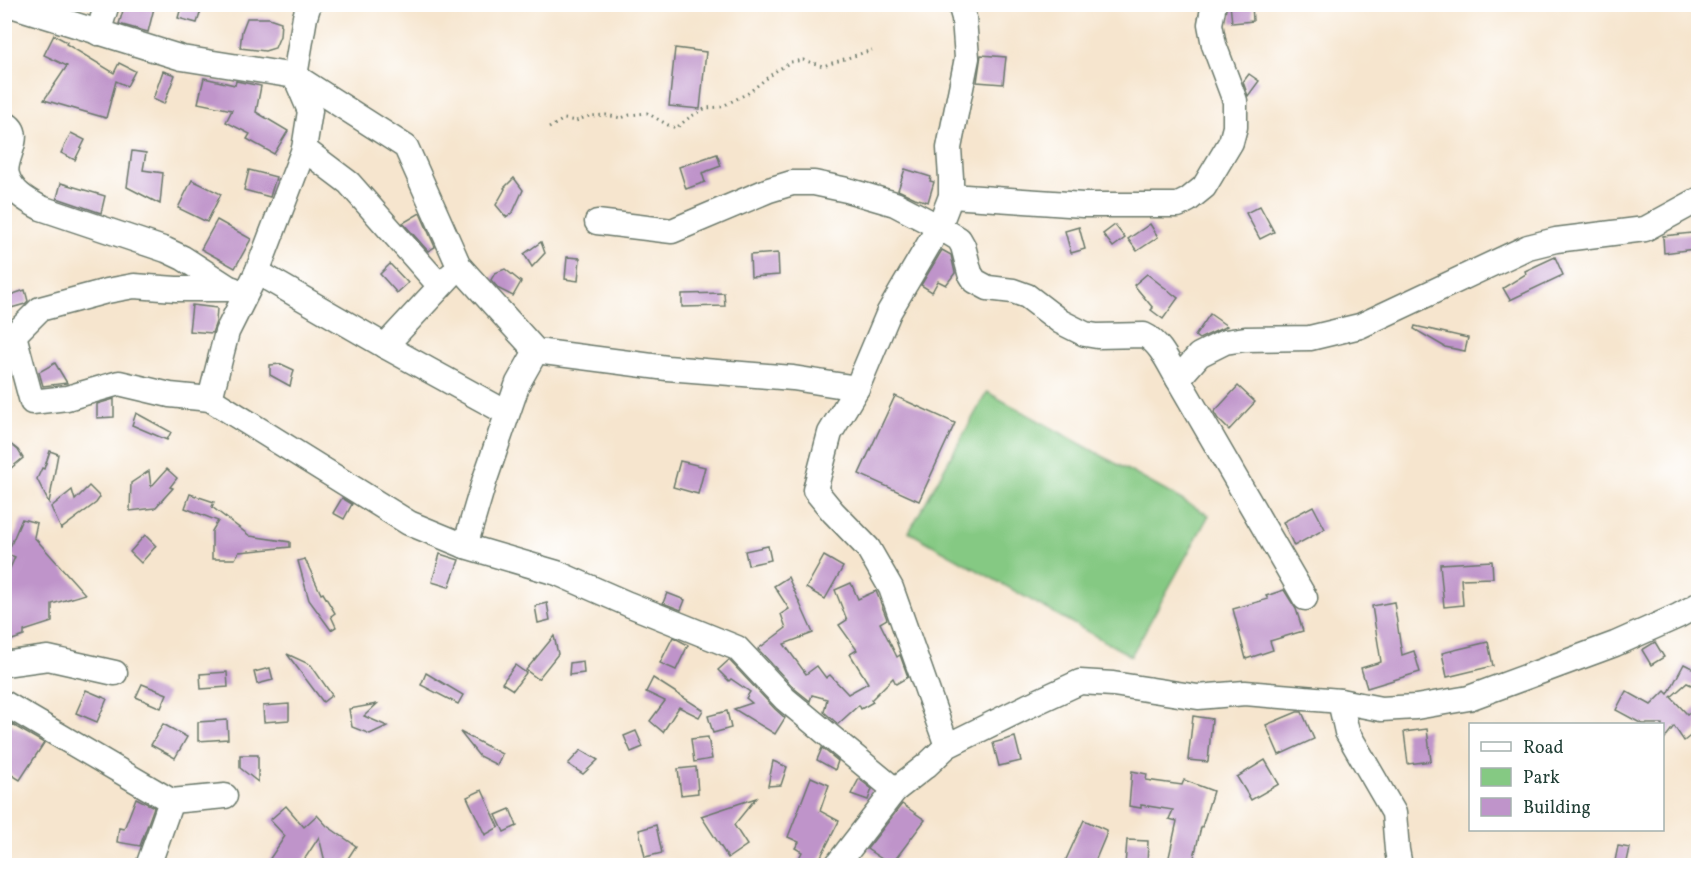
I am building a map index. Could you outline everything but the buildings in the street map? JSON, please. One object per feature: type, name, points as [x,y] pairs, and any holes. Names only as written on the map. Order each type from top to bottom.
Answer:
[{"type":"street","points":[[8,4],[182,57],[295,76],[406,147],[459,266],[536,351],[667,368],[793,378],[857,388]]},
{"type":"street","points":[[98,33],[107,4]]},
{"type":"street","points":[[210,399],[227,332],[245,284],[304,149],[310,111],[295,76],[309,4]]},
{"type":"street","points":[[947,746],[891,588],[868,548],[815,490],[830,433],[857,388],[889,312],[939,227],[951,196],[949,148],[967,58],[964,18],[960,4]]},
{"type":"street","points":[[951,196],[1083,205],[1178,206],[1188,200],[1204,187],[1232,142],[1235,127],[1235,101],[1214,45],[1210,24],[1214,4]]},
{"type":"street","points":[[4,123],[10,126],[15,133],[8,155],[6,173],[12,186],[24,199],[41,208],[166,250],[385,346],[507,413]]},
{"type":"street","points":[[304,149],[350,183],[441,286]]},
{"type":"street","points":[[597,222],[672,231],[769,190],[792,183],[814,183],[895,204],[939,227],[959,239],[970,273],[975,281],[988,288],[1013,291],[1027,296],[1060,322],[1085,334],[1144,335],[1150,338],[1156,343],[1178,379],[1305,598]]},
{"type":"street","points":[[1178,379],[1200,355],[1225,342],[1245,339],[1310,338],[1360,326],[1527,247],[1556,240],[1645,229],[1698,200]]},
{"type":"street","points":[[385,346],[459,266]]},
{"type":"street","points":[[245,284],[176,289],[134,286],[39,309],[9,334],[32,402],[68,398],[118,383],[170,395],[210,399],[409,523],[465,546],[557,573],[737,648],[785,699],[895,790]]},
{"type":"street","points":[[465,546],[518,382],[536,351]]},
{"type":"street","points":[[836,866],[895,790],[947,746],[1080,682],[1113,684],[1198,697],[1245,693],[1340,701],[1381,709],[1416,707],[1469,698],[1615,644],[1698,605]]},
{"type":"street","points":[[4,664],[48,658],[115,673]]},
{"type":"street","points":[[1340,701],[1347,732],[1394,813],[1400,866]]},
{"type":"street","points":[[4,703],[171,801],[225,796]]},
{"type":"street","points":[[148,866],[171,801]]},
{"type":"path","points":[[549,128],[564,118],[576,121],[589,116],[606,115],[621,118],[647,113],[676,128],[706,108],[721,107],[748,93],[776,70],[791,62],[803,60],[824,66],[872,50]]},
{"type":"green space","points":[[987,392],[1209,515],[1131,656],[909,532]]}]
